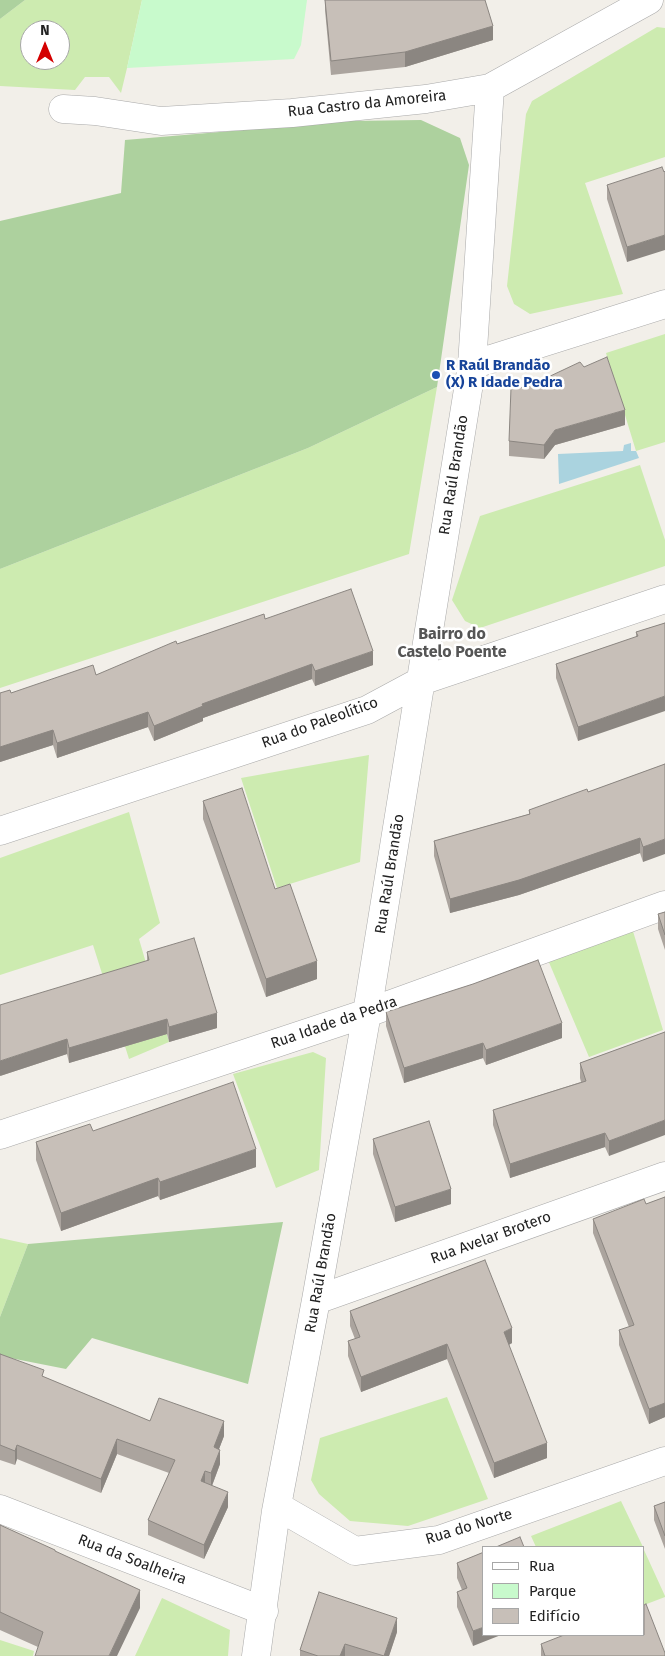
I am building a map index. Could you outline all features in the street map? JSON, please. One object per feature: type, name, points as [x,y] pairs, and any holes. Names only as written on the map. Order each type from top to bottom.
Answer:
[{"type":"street","name":"Rua Castro da Amoreira","points":[[63,109],[95,111],[161,121],[292,113],[426,99],[490,88],[649,0]]},
{"type":"street","name":"Rua Raúl Brandão","points":[[256,1656],[264,1611],[277,1506],[367,1013],[472,365],[490,88]]},
{"type":"street","points":[[472,365],[665,304]]},
{"type":"street","name":"Rua do Paleolítico","points":[[0,831],[366,710],[421,681],[665,599]]},
{"type":"street","name":"Rua Idade da Pedra","points":[[0,1135],[367,1013],[665,905]]},
{"type":"street","name":"Rua Avelar Brotero","points":[[316,1300],[665,1176]]},
{"type":"street","name":"Rua do Norte","points":[[277,1506],[355,1551],[439,1540],[665,1461]]},
{"type":"street","name":"Rua da Soalheira","points":[[0,1508],[264,1611]]},
{"type":"green space","points":[[0,0],[25,0],[0,19]]},
{"type":"green space","points":[[25,0],[142,0],[121,93],[109,77],[85,77],[75,90],[0,86],[0,19]]},
{"type":"green space","points":[[142,0],[307,0],[301,45],[294,59],[127,68]]},
{"type":"green space","points":[[657,27],[665,28],[665,157],[585,183],[623,294],[530,314],[514,304],[507,286],[526,114],[532,101]]},
{"type":"green space","points":[[421,120],[460,138],[469,165],[437,387],[308,448],[0,569],[0,221],[121,193],[125,140],[350,121]]},
{"type":"green space","points":[[665,334],[665,442],[636,451],[606,353]]},
{"type":"green space","points":[[437,387],[409,554],[0,688],[0,569],[308,448]]},
{"type":"green space","points":[[640,465],[665,540],[665,566],[480,628],[465,621],[452,600],[480,516]]},
{"type":"green space","points":[[369,755],[360,862],[277,888],[241,778]]},
{"type":"green space","points":[[129,812],[160,923],[139,939],[169,1042],[129,1059],[93,945],[0,975],[0,858]]},
{"type":"green space","points":[[632,928],[663,1030],[589,1057],[548,960]]},
{"type":"green space","points":[[313,1052],[326,1058],[319,1170],[276,1188],[233,1074]]},
{"type":"green space","points":[[283,1222],[248,1384],[92,1338],[66,1369],[0,1356],[0,1317],[28,1244]]},
{"type":"green space","points":[[0,1238],[28,1244],[0,1317]]},
{"type":"green space","points":[[447,1397],[488,1499],[408,1526],[350,1521],[319,1494],[311,1480],[320,1438]]},
{"type":"green space","points":[[621,1501],[643,1546],[536,1546],[531,1536]]},
{"type":"green space","points":[[645,1552],[665,1596],[645,1605]]},
{"type":"green space","points":[[162,1598],[230,1630],[228,1656],[135,1656]]},
{"type":"green space","points":[[0,1640],[34,1651],[33,1656],[0,1656]]},
{"type":"water","points":[[631,443],[631,451],[636,451],[639,458],[559,484],[558,454],[623,451],[624,445]]},
{"type":"building","points":[[325,0],[485,0],[493,26],[405,52],[331,61]]},
{"type":"building","points":[[662,167],[665,171],[665,235],[627,247],[607,185]]},
{"type":"building","points":[[607,357],[625,410],[555,430],[544,445],[509,441],[511,388],[527,387],[580,362],[584,367]]},
{"type":"building","points":[[351,589],[373,651],[315,671],[312,664],[202,704],[203,706],[154,726],[148,712],[57,743],[53,730],[0,747],[0,693],[10,690],[11,693],[93,665],[96,675],[176,641],[177,644],[264,614],[265,619]]},
{"type":"building","points":[[665,623],[665,696],[578,727],[556,664],[638,636],[636,632]]},
{"type":"building","points":[[665,764],[665,839],[643,847],[640,838],[519,880],[450,899],[434,841],[530,814],[529,810],[587,789],[588,792]]},
{"type":"building","points":[[242,788],[275,889],[290,884],[317,961],[266,979],[203,801]]},
{"type":"building","points":[[665,912],[665,935],[658,914]]},
{"type":"building","points":[[194,938],[217,1013],[169,1027],[167,1019],[69,1048],[67,1039],[0,1061],[0,1005],[149,960],[147,952]]},
{"type":"building","points":[[538,960],[562,1023],[486,1050],[483,1043],[404,1068],[386,1012],[473,984]]},
{"type":"building","points":[[665,1032],[665,1120],[609,1141],[605,1133],[510,1164],[493,1110],[586,1081],[580,1063]]},
{"type":"building","points":[[233,1082],[256,1149],[160,1182],[158,1178],[61,1213],[36,1142],[90,1124],[93,1131]]},
{"type":"building","points":[[429,1121],[451,1189],[395,1207],[373,1139]]},
{"type":"building","points":[[665,1197],[665,1403],[649,1409],[619,1330],[634,1325],[593,1219],[644,1199],[646,1204]]},
{"type":"building","points":[[485,1260],[512,1328],[504,1332],[547,1443],[494,1463],[447,1344],[361,1377],[348,1341],[360,1337],[350,1311]]},
{"type":"building","points":[[0,1354],[44,1370],[42,1376],[150,1421],[159,1398],[224,1421],[214,1447],[220,1450],[211,1473],[205,1471],[201,1481],[228,1492],[204,1545],[148,1520],[175,1460],[117,1439],[101,1479],[17,1445],[15,1451],[0,1445]]},
{"type":"building","points":[[665,1502],[665,1536],[654,1506]]},
{"type":"building","points":[[0,1525],[140,1590],[109,1656],[35,1656],[43,1632],[0,1612]]},
{"type":"building","points":[[520,1537],[524,1546],[498,1546]]},
{"type":"building","points":[[482,1553],[482,1628],[473,1631],[457,1592],[467,1588],[457,1563]]},
{"type":"building","points":[[319,1592],[397,1618],[384,1656],[345,1644],[340,1656],[318,1656],[300,1650]]},
{"type":"building","points":[[645,1604],[665,1656],[545,1656],[541,1644],[561,1636],[645,1636]]},
{"type":"place","name":"R Raúl Brandão (X) R Idade Pedra","points":[[436,375]]},
{"type":"district","name":"Bairro do Castelo Poente","points":[[452,644]]}]
